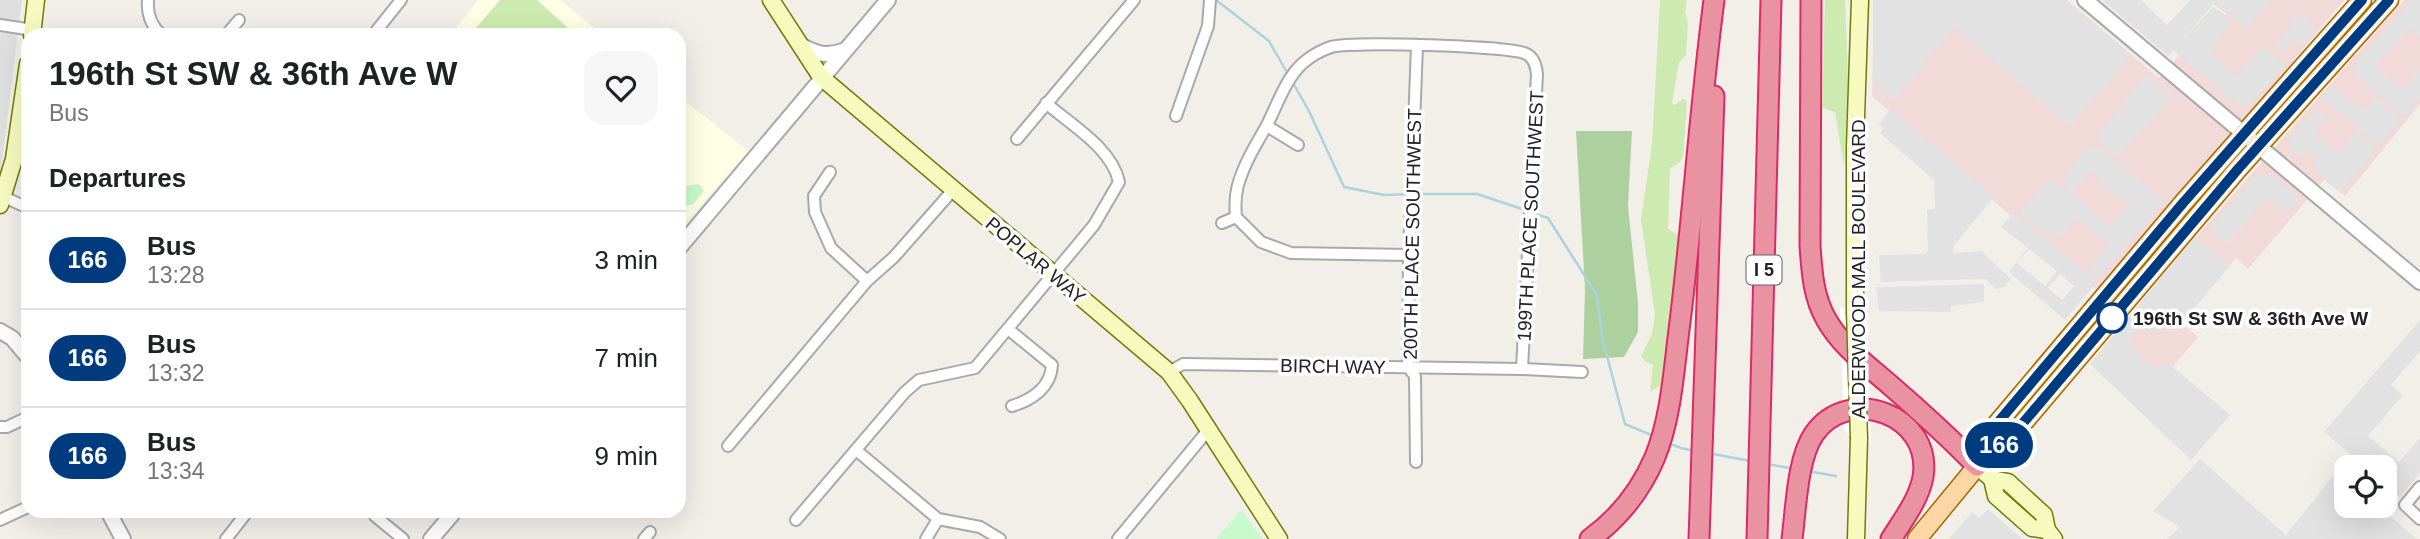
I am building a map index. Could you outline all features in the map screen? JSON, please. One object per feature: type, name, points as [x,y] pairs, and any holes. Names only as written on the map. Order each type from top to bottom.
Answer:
[{"type":"highway","points":[[1590,539],[1629,503],[1655,456],[1662,434],[1670,399],[1701,102],[1715,0]]},
{"type":"highway","points":[[1699,539],[1715,0]]},
{"type":"highway","name":"I 5","points":[[1757,539],[1771,0]]},
{"type":"highway","points":[[1811,0],[1810,246],[1812,281],[1817,298],[1825,318],[1849,349],[1950,438],[1977,466]]},
{"type":"highway","points":[[1792,539],[1804,458],[1813,436],[1837,414],[1862,408],[1879,410],[1901,421],[1915,437],[1921,452],[1924,470],[1920,489],[1891,539]]},
{"type":"main road","points":[[32,28],[36,0]]},
{"type":"main road","name":"POPLAR WAY","points":[[771,0],[821,77],[1169,372],[1279,539]]},
{"type":"main road","name":"ALDERWOOD MALL BOULEVARD","points":[[1856,539],[1859,438],[1855,312],[1856,146],[1860,0]]},
{"type":"main road","points":[[1917,539],[1992,447],[1995,426],[2362,0]]},
{"type":"main road","points":[[1992,447],[2007,442],[2258,147],[2389,0]]},
{"type":"main road","points":[[2,201],[21,126]]},
{"type":"main road","points":[[1977,466],[1992,479],[2008,482],[2045,515],[2051,534]]},
{"type":"street","points":[[148,0],[147,12],[157,28]]},
{"type":"street","points":[[379,28],[401,0]]},
{"type":"street","points":[[686,240],[888,0]]},
{"type":"street","points":[[1017,139],[1133,0]]},
{"type":"street","points":[[1176,116],[1208,26],[1210,0]]},
{"type":"street","points":[[2085,0],[2420,282]]},
{"type":"street","points":[[232,28],[239,20]]},
{"type":"street","points":[[0,25],[21,30]]},
{"type":"street","points":[[800,44],[823,55],[845,50]]},
{"type":"street","points":[[1409,255],[1291,253],[1261,242],[1236,217],[1235,204],[1238,186],[1250,155],[1294,75],[1304,62],[1333,46],[1417,46]]},
{"type":"street","name":"199TH PLACE SOUTHWEST","points":[[1417,46],[1490,48],[1524,53],[1535,63],[1537,74],[1522,369]]},
{"type":"street","name":"200TH PLACE SOUTHWEST","points":[[1416,462],[1415,376],[1408,367],[1409,255],[1417,46]]},
{"type":"street","points":[[796,520],[905,392],[919,380],[975,368],[1094,225],[1119,182],[1116,168],[1108,155],[1046,103]]},
{"type":"street","points":[[1266,126],[1298,145]]},
{"type":"street","points":[[830,172],[814,196],[815,212],[831,248],[867,281]]},
{"type":"street","points":[[728,446],[867,281],[894,257],[953,190]]},
{"type":"street","points":[[2,201],[21,206]]},
{"type":"street","points":[[1222,223],[1236,217]]},
{"type":"street","points":[[1008,329],[1052,365],[1052,376],[1033,397],[1012,406]]},
{"type":"street","points":[[0,331],[12,338],[21,349]]},
{"type":"street","name":"BIRCH WAY","points":[[1169,372],[1183,364],[1582,372]]},
{"type":"street","points":[[0,427],[21,420]]},
{"type":"street","points":[[1118,539],[1209,429]]},
{"type":"street","points":[[856,450],[938,519],[981,527],[1000,539]]},
{"type":"street","points":[[2420,487],[2405,505],[2420,519]]},
{"type":"street","points":[[0,520],[21,510]]},
{"type":"street","points":[[112,518],[123,539]]},
{"type":"street","points":[[226,539],[242,518]]},
{"type":"street","points":[[377,518],[403,539]]},
{"type":"street","points":[[431,539],[449,518]]},
{"type":"street","points":[[926,539],[938,519]]},
{"type":"shaded area","points":[[0,0],[22,0],[0,177]]},
{"type":"shaded area","points":[[478,0],[560,0],[594,28],[456,28]]},
{"type":"shaded area","points":[[1873,0],[2066,0],[2131,55],[2070,127],[1954,27],[1894,101],[1873,85]]},
{"type":"shaded area","points":[[1874,0],[2067,0],[2159,78],[2218,10],[2225,15],[2237,0],[2344,0],[2227,141],[2097,290],[1872,96]]},
{"type":"shaded area","points":[[2102,0],[2141,0],[2167,25],[2190,0],[2270,0],[2247,28],[2213,4],[2180,43],[2213,7],[2231,23],[2217,38],[2219,41],[2210,52],[2237,75],[2263,46],[2286,65],[2247,108],[2240,103],[2238,105],[2174,51],[2168,56]]},
{"type":"shaded area","points":[[2404,0],[2420,0],[2420,104],[2345,196],[2324,180],[2248,269],[2236,258],[2181,322],[2198,337],[2164,377],[2116,336],[2204,228]]},
{"type":"shaded area","points":[[2411,0],[2420,0],[2420,37],[2409,28],[2375,67],[2402,90],[2420,68],[2420,98],[2404,117],[2351,70]]},
{"type":"shaded area","points":[[2301,12],[2316,32],[2302,47],[2293,39],[2282,51],[2276,46]]},
{"type":"shaded area","points":[[2146,75],[2172,96],[2118,158],[2095,139]]},
{"type":"shaded area","points":[[2332,85],[2364,111],[2376,97],[2402,118],[2379,146],[2321,98]]},
{"type":"shaded area","points":[[686,102],[748,151],[686,223]]},
{"type":"shaded area","points":[[1890,109],[1995,196],[1954,245],[1953,253],[1981,251],[2011,279],[2004,287],[1996,289],[1985,279],[1881,282],[1879,255],[1925,254],[1928,251],[1927,210],[1935,209],[1934,180],[1880,133],[1884,128],[1879,125]]},
{"type":"shaded area","points":[[2319,111],[2327,117],[2313,134],[2338,154],[2358,131],[2377,148],[2341,192],[2311,167],[2317,158],[2307,150],[2301,157],[2289,147],[2289,137],[2302,121]]},
{"type":"shaded area","points":[[2099,148],[2164,202],[2097,280],[2087,271],[2110,244],[2077,219],[2060,237],[2053,231],[2048,236],[2020,212],[2050,177],[2064,191],[2070,186],[2061,178],[2086,149]],"holes":[[[2090,171],[2098,177],[2097,180],[2119,199],[2122,197],[2130,204],[2111,226],[2072,193]]]},
{"type":"shaded area","points":[[2256,176],[2273,176],[2300,199],[2287,214],[2267,198],[2227,244],[2209,228]]},
{"type":"shaded area","points":[[2014,212],[2097,282],[2065,320],[2009,272],[2028,248],[2001,227]],"holes":[[[2029,249],[2057,271],[2045,286],[2017,263]],[[2060,274],[2074,286],[2062,300],[2048,288]]]},
{"type":"shaded area","points":[[2195,236],[2230,266],[2186,318],[2173,315],[2157,334],[2140,328],[2128,343],[2156,370],[2166,361],[2230,415],[2191,460],[2090,364]]},
{"type":"shaded area","points":[[1984,284],[1984,302],[1951,306],[1950,312],[1879,311],[1876,287]]},
{"type":"shaded area","points":[[2420,320],[2420,351],[2391,385],[2403,395],[2368,436],[2391,455],[2351,455],[2324,432]]},
{"type":"shaded area","points":[[2420,438],[2420,473],[2400,497],[2397,494],[2397,460],[2399,462]]},
{"type":"shaded area","points":[[2200,459],[2286,535],[2334,475],[2334,518],[2392,518],[2417,539],[2167,539],[2180,527],[2153,511]]},
{"type":"shaded area","points":[[1988,509],[2022,539],[1949,539],[1972,512],[1979,518]]},
{"type":"green space","points":[[500,0],[537,0],[568,28],[476,28]]},
{"type":"green space","points":[[1660,0],[1687,0],[1686,55],[1679,63],[1672,103],[1674,105],[1683,99],[1686,100],[1687,106],[1683,157],[1670,168],[1668,229],[1679,235],[1677,288],[1664,386],[1650,392],[1653,365],[1641,356],[1652,334],[1655,315],[1641,220],[1652,144]]},
{"type":"green space","points":[[1825,0],[1845,0],[1848,80],[1844,167],[1835,112],[1822,108]]},
{"type":"green space","points":[[1576,131],[1632,131],[1628,206],[1638,303],[1638,332],[1624,357],[1583,359],[1585,289]]},
{"type":"green space","points":[[699,184],[704,191],[693,204],[686,206],[686,193],[686,186]]},
{"type":"green space","points":[[1241,510],[1263,539],[1216,539]]},
{"type":"pier","points":[[1840,307],[1867,318],[1871,443],[1844,431]]},
{"type":"waterway","points":[[1216,0],[1269,41],[1288,74]]},
{"type":"waterway","points":[[1293,83],[1344,187],[1384,195],[1409,194]]},
{"type":"waterway","points":[[1416,194],[1477,194],[1525,210]]},
{"type":"waterway","points":[[1535,214],[1548,218],[1597,295],[1602,337],[1625,424],[1656,437]]},
{"type":"waterway","points":[[1668,443],[1695,451]]},
{"type":"waterway","points":[[1708,453],[1750,461]]},
{"type":"waterway","points":[[1767,464],[1795,469]]},
{"type":"waterway","points":[[1808,471],[1836,476]]},
{"type":"bus line","name":"166","points":[[2362,0],[2183,203],[2041,370],[1995,426],[1992,447],[2007,442],[2238,169],[2389,0]]},
{"type":"place","name":"196th St SW & 36th Ave W","points":[[2112,318]]}]
